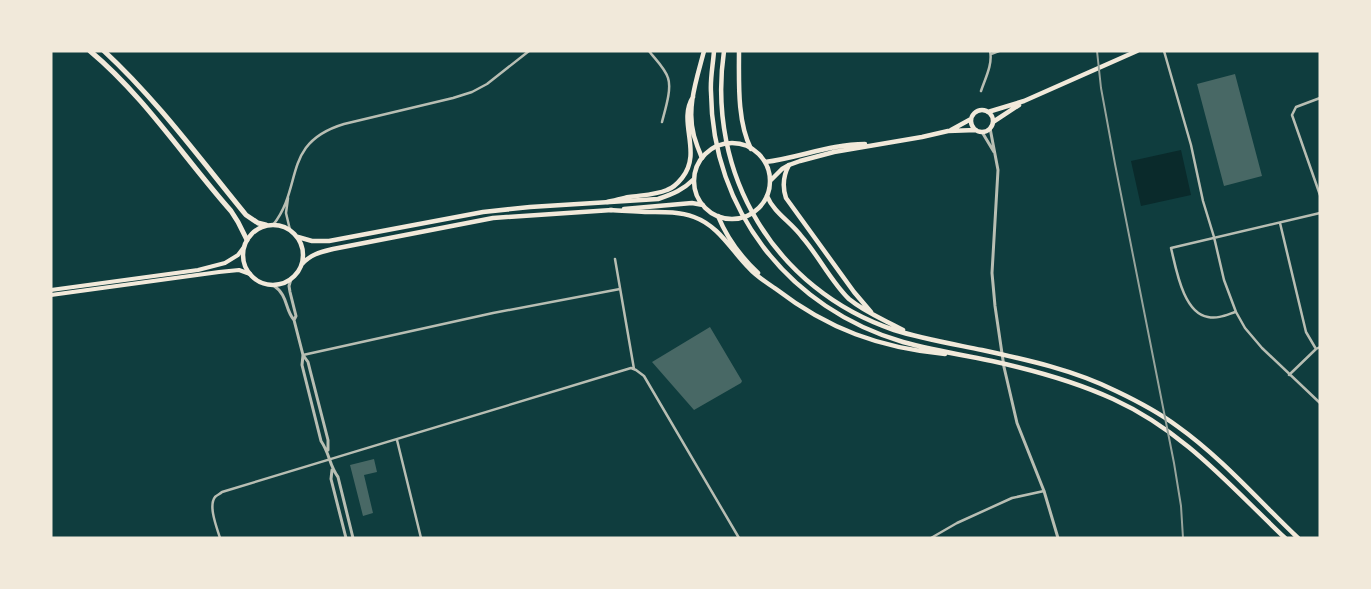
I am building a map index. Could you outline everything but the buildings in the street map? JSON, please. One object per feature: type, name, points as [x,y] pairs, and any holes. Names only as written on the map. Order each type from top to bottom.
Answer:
[{"type":"highway","points":[[90,51],[142,103],[231,210],[247,240]]},
{"type":"highway","points":[[104,51],[161,110],[246,214],[258,223],[270,225]]},
{"type":"main road","points":[[702,158],[693,134],[692,118],[693,97],[704,51]]},
{"type":"main road","points":[[714,51],[711,93],[713,123],[721,164],[730,190],[745,219],[762,245],[783,270],[812,297],[858,325],[881,335],[962,356]]},
{"type":"main road","points":[[724,51],[720,83],[723,123],[733,169],[751,210],[768,238],[798,272],[840,305],[876,323],[913,336],[1018,358],[1080,375],[1137,401],[1177,426],[1211,453],[1298,538]]},
{"type":"main road","points":[[739,51],[742,117],[744,132],[751,149]]},
{"type":"main road","points":[[988,112],[1024,101],[1137,51]]},
{"type":"main road","points":[[607,202],[668,190],[681,180],[690,164],[692,156],[688,120],[690,102],[693,97]]},
{"type":"main road","points":[[770,181],[782,170],[800,161],[834,152],[948,131],[986,131],[993,122],[1024,101]]},
{"type":"main road","points":[[948,131],[971,119],[978,111],[984,110],[988,112],[992,116],[993,122]]},
{"type":"main road","points":[[971,119],[972,126],[976,130]]},
{"type":"main road","points":[[723,144],[738,144],[751,149],[765,162],[768,171],[770,181],[766,196],[759,208],[747,216],[734,219],[718,216],[702,205],[696,194],[694,179],[697,167],[710,150],[723,144]]},
{"type":"main road","points":[[765,162],[831,147],[853,144],[876,144]]},
{"type":"main road","points":[[789,166],[783,184],[789,204],[854,292],[876,317]]},
{"type":"main road","points":[[250,274],[243,260],[247,240],[255,231],[270,225],[281,226],[290,230],[298,237],[312,241],[329,241],[513,208],[646,200],[668,196],[680,191],[694,179]]},
{"type":"main road","points":[[766,196],[773,208],[802,236],[848,297],[876,317],[913,336]]},
{"type":"main road","points":[[51,295],[239,270],[250,274],[262,283],[283,284],[292,279],[302,264],[316,253],[475,221],[512,216],[692,203],[702,205]]},
{"type":"main road","points":[[610,210],[683,213],[703,221],[718,232],[750,270],[792,302],[856,335],[902,347],[1016,366],[1072,382],[1114,399],[1141,413],[1182,440],[1286,538]]},
{"type":"main road","points":[[718,216],[730,240],[739,252],[775,289]]},
{"type":"main road","points":[[298,237],[303,249],[302,264]]},
{"type":"main road","points":[[51,290],[198,270],[226,263],[238,255],[244,248]]},
{"type":"street","points":[[270,225],[282,211],[300,158],[310,143],[322,133],[344,124],[472,92],[487,84],[529,51]]},
{"type":"street","points":[[648,51],[668,77],[669,86],[662,122]]},
{"type":"street","points":[[981,91],[988,72],[991,53],[999,51]]},
{"type":"street","points":[[1164,51],[1191,145],[1224,280],[1236,312],[1245,328],[1262,348],[1320,403]]},
{"type":"street","points":[[1320,98],[1296,107],[1292,115],[1320,195]]},
{"type":"street","points":[[990,128],[998,170],[992,257],[995,306],[1004,367],[1017,423],[1044,491],[1058,538]]},
{"type":"street","points":[[982,132],[994,152]]},
{"type":"street","points":[[289,191],[286,213],[290,230]]},
{"type":"street","points":[[1236,312],[1218,317],[1210,317],[1203,316],[1196,310],[1187,299],[1180,284],[1171,248],[1320,213]]},
{"type":"street","points":[[1280,223],[1306,332],[1318,348],[1289,375]]},
{"type":"street","points":[[615,259],[634,369]]},
{"type":"street","points":[[292,279],[289,286],[296,316],[294,320]]},
{"type":"street","points":[[273,285],[282,293],[291,317],[294,320],[303,355],[302,365],[321,441],[328,450]]},
{"type":"street","points":[[303,355],[493,313],[620,289]]},
{"type":"street","points":[[303,355],[308,362],[328,440],[332,470],[331,479],[346,538]]},
{"type":"street","points":[[220,538],[213,503],[222,492],[634,369],[644,376],[739,538]]},
{"type":"street","points":[[398,440],[421,538]]},
{"type":"street","points":[[332,470],[338,477],[353,538]]},
{"type":"street","points":[[931,538],[957,523],[1012,498],[1044,491]]},
{"type":"water","points":[[1181,150],[1191,195],[1141,206],[1131,161]]},
{"type":"railway","points":[[1097,51],[1101,88],[1115,164],[1174,463],[1181,506],[1183,538]]}]
